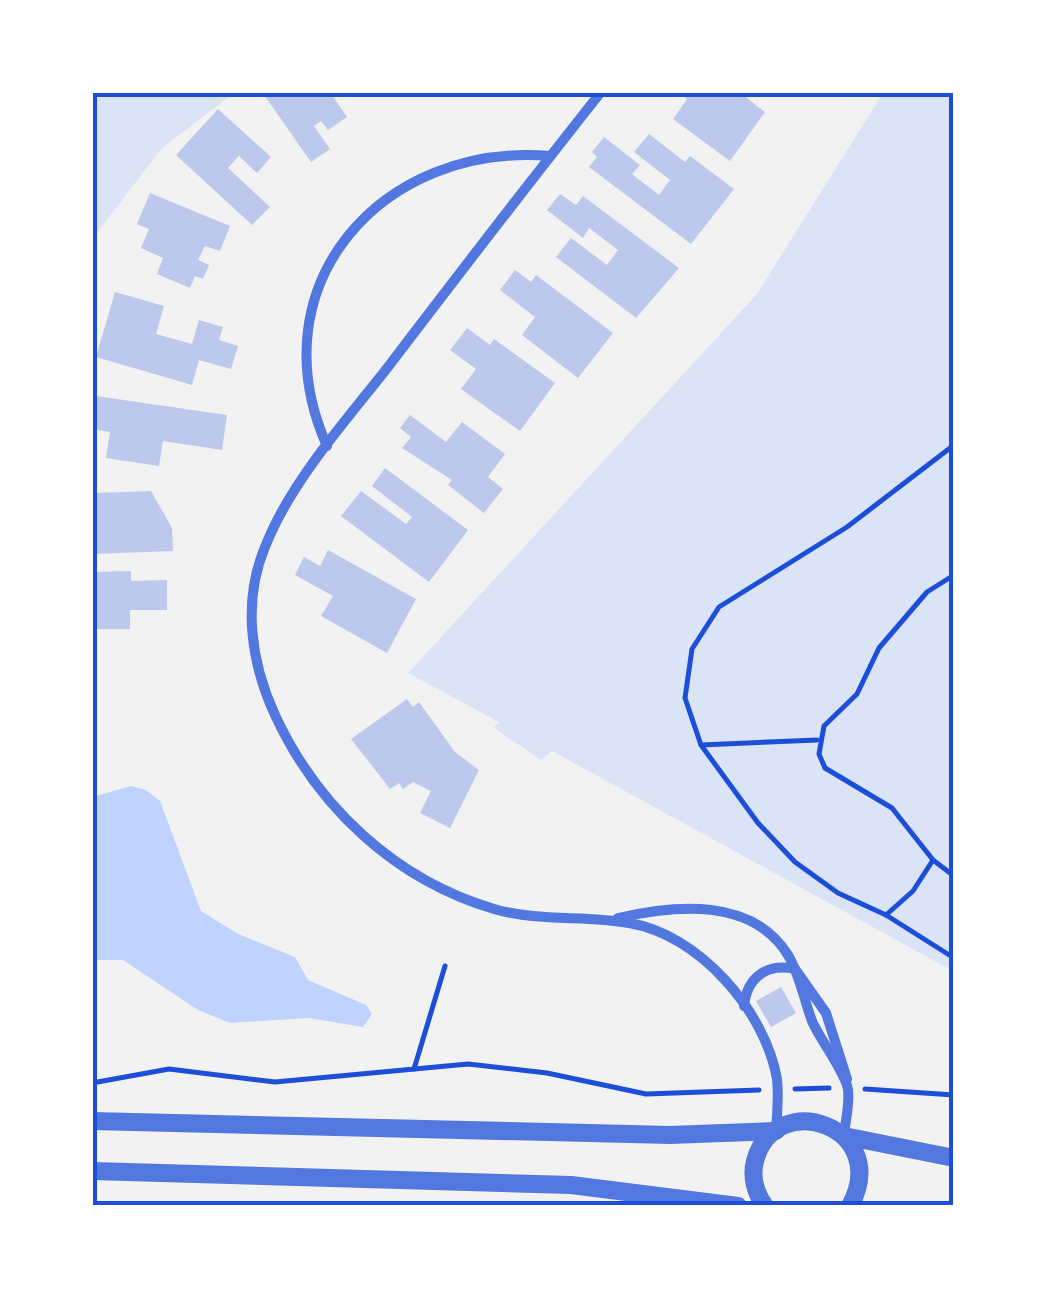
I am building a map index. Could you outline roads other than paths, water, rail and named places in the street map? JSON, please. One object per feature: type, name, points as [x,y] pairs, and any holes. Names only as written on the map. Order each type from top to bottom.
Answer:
[{"type":"street","points":[[601,92],[327,446],[264,547],[251,608],[258,670],[294,752],[352,826],[418,877],[496,910],[536,918],[608,920],[654,930],[687,946],[715,968],[744,1007],[772,1061],[778,1090],[776,1131],[760,1148],[754,1165],[754,1183],[765,1206]]},
{"type":"street","points":[[327,446],[312,412],[305,375],[306,338],[314,301],[347,239],[394,193],[452,163],[484,155],[550,156]]},
{"type":"street","points":[[608,920],[660,909],[709,908],[733,914],[765,932],[787,953],[822,1043],[848,1088],[844,1136],[858,1156],[861,1174],[850,1206]]},
{"type":"street","points":[[744,1007],[745,994],[759,974],[783,966],[796,969]]},
{"type":"street","points":[[92,1121],[652,1134],[776,1131],[802,1120],[820,1122],[844,1136],[954,1158]]},
{"type":"street","points":[[92,1171],[570,1185],[738,1206]]},
{"type":"water","points":[[131,786],[146,790],[160,801],[201,911],[238,934],[295,957],[308,980],[366,1005],[372,1014],[363,1027],[309,1018],[230,1023],[198,1010],[123,960],[93,960],[93,797]]}]
